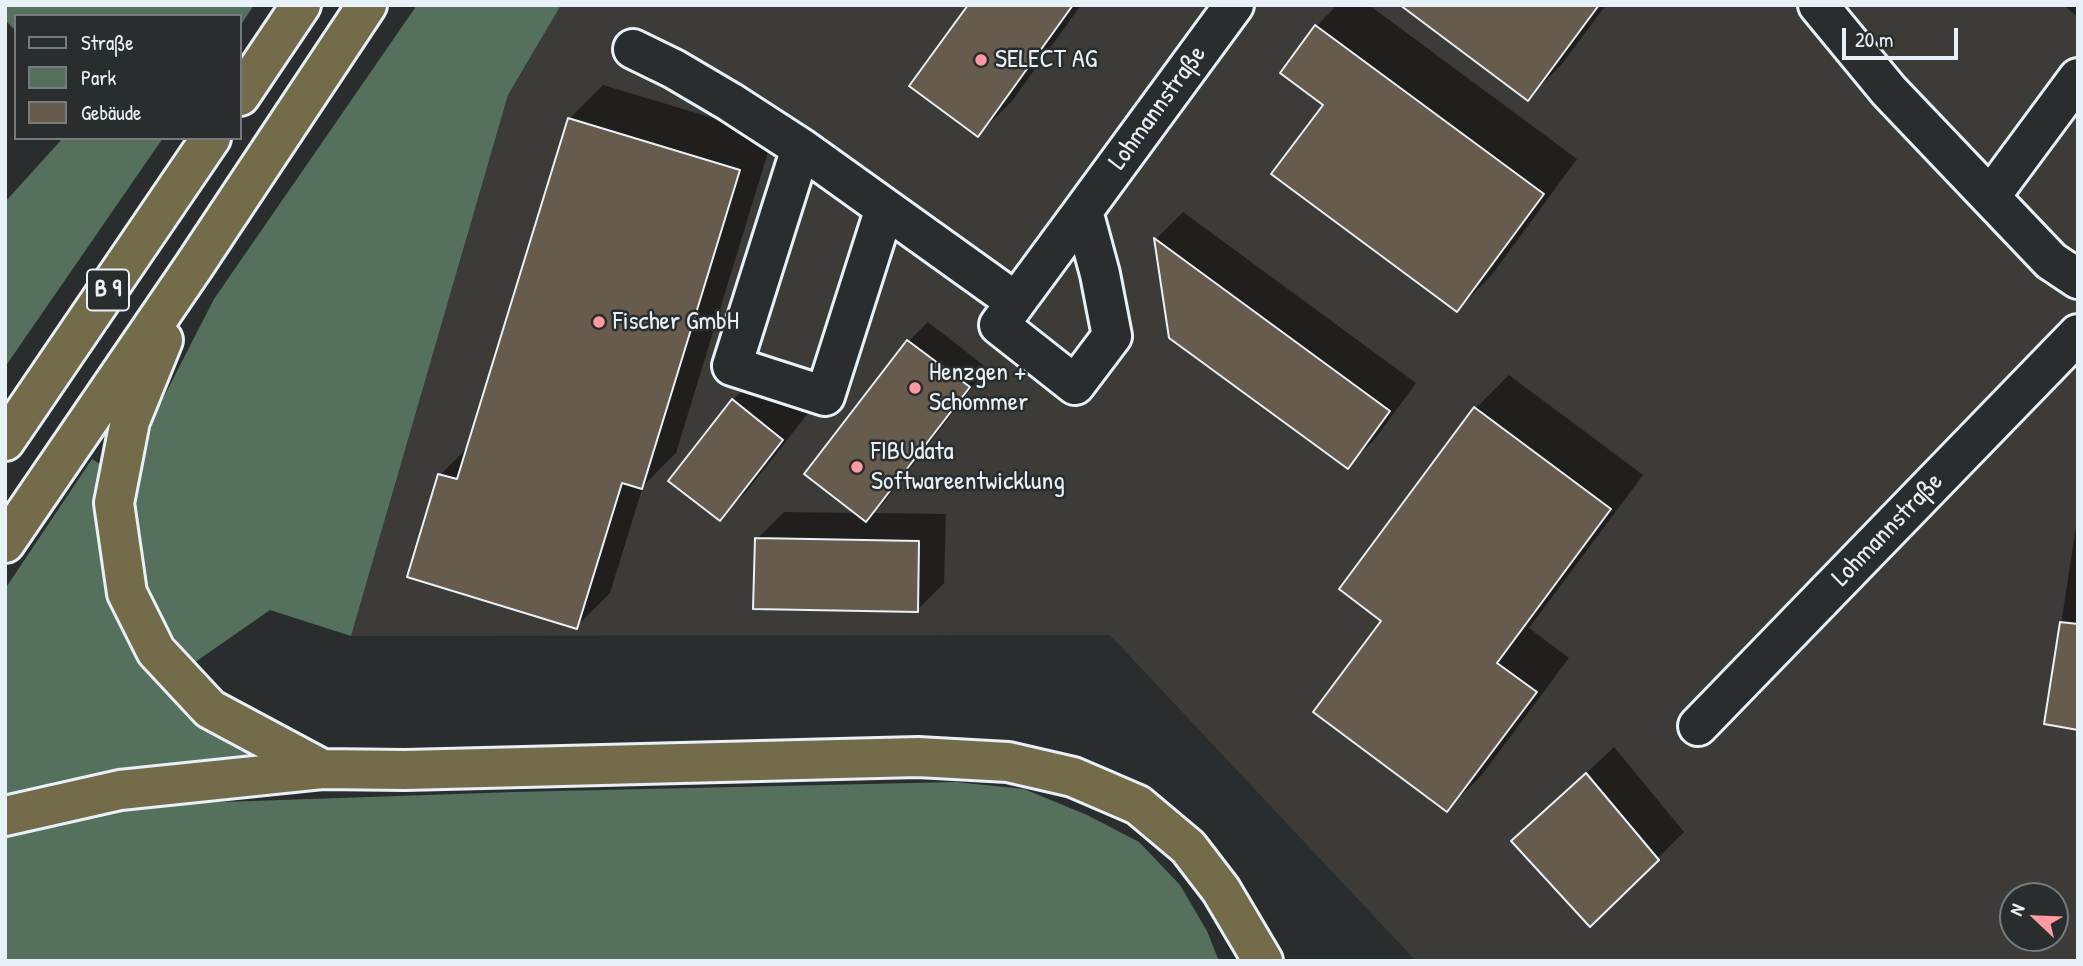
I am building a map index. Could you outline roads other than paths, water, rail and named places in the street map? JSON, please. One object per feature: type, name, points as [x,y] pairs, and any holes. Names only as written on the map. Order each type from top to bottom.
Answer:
[{"type":"highway","points":[[242,93],[301,5]]},
{"type":"highway","name":"B 9","points":[[5,543],[194,266],[367,5]]},
{"type":"highway","name":"B 9","points":[[5,441],[210,140]]},
{"type":"highway","points":[[194,266],[130,421],[114,503],[127,593],[156,651],[210,709],[322,769]]},
{"type":"highway","points":[[5,816],[120,790],[322,769],[405,770],[918,757],[1008,762],[1073,777],[1138,806],[1188,847],[1221,890],[1256,956]]},
{"type":"street","name":"Lohmannstraße","points":[[1083,211],[1100,274],[1112,336],[1075,385],[999,325],[1234,5]]},
{"type":"street","points":[[1818,5],[1889,91],[2051,261],[2078,279]]},
{"type":"street","points":[[633,49],[674,69],[801,148],[1016,302]]},
{"type":"street","points":[[1990,197],[2078,78]]},
{"type":"street","points":[[801,148],[732,366],[825,396],[885,208]]},
{"type":"street","name":"Lohmannstraße","points":[[1698,726],[2078,334]]},
{"type":"place","name":"SELECT AG","points":[[981,60]]},
{"type":"place","name":"Fischer GmbH","points":[[599,322]]},
{"type":"place","name":"Henzgen + Schommer","points":[[915,388]]},
{"type":"place","name":"FIBUdata Softwareentwicklung","points":[[857,467]]}]
